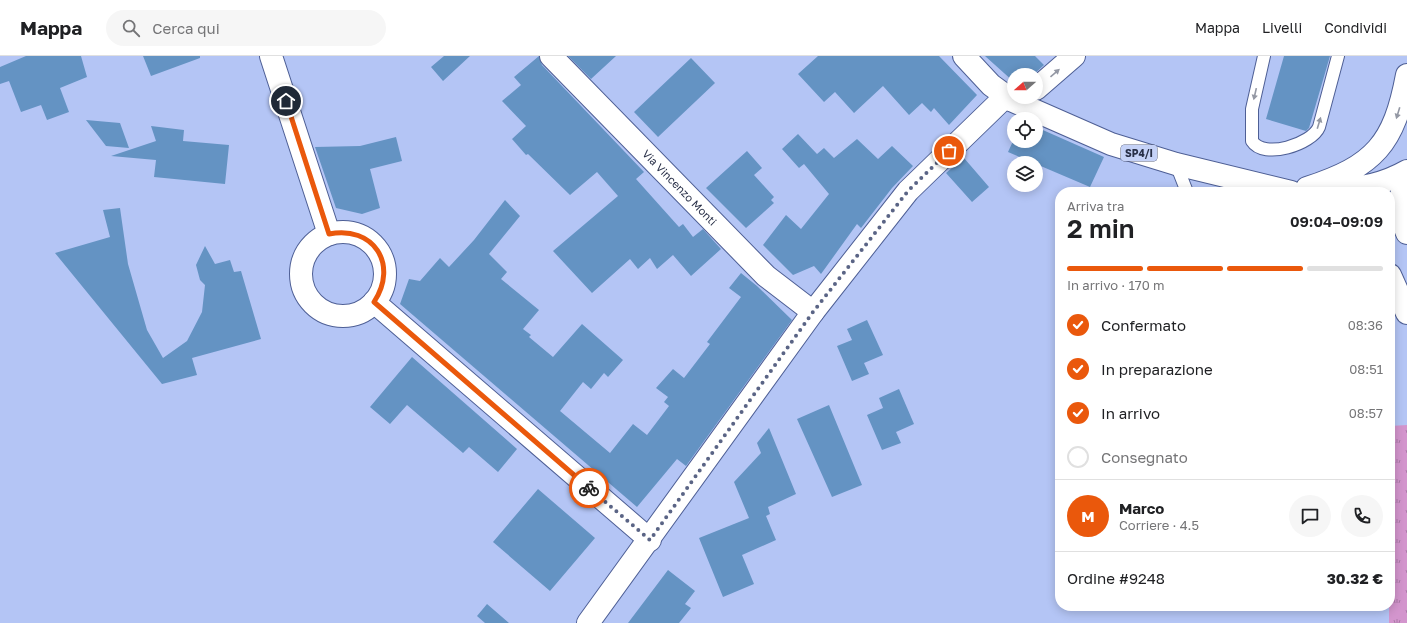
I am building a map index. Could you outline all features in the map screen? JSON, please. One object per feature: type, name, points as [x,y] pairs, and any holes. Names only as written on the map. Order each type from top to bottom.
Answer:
[{"type":"main road","points":[[271,56],[329,234]]},
{"type":"main road","name":"Via Vincenzo Monti","points":[[551,56],[766,276],[813,312]]},
{"type":"main road","points":[[964,56],[991,85],[1007,93]]},
{"type":"main road","points":[[1043,83],[1074,56]]},
{"type":"main road","points":[[1307,187],[1344,174],[1376,151],[1392,129],[1402,102],[1407,75]]},
{"type":"main road","points":[[588,623],[650,540],[813,312],[908,191],[1012,104]]},
{"type":"main road","name":"SP4/I","points":[[1028,104],[1111,144],[1176,164],[1282,187]]},
{"type":"main road","points":[[1364,187],[1384,182],[1407,171]]},
{"type":"main road","points":[[1401,229],[1403,189],[1407,178]]},
{"type":"main road","points":[[345,232],[361,236],[371,242],[382,260],[384,277],[380,292],[374,302],[356,314],[345,316],[324,312],[315,305],[303,288],[301,276],[305,255],[311,246],[329,234],[345,232]]},
{"type":"main road","points":[[1395,286],[1407,313]]},
{"type":"main road","points":[[374,302],[650,540]]},
{"type":"lane","points":[[1264,56],[1252,109],[1252,141],[1259,149],[1272,151],[1315,135],[1319,126],[1338,56]]},
{"type":"lane","points":[[1176,164],[1185,187]]},
{"type":"green space","points":[[1407,425],[1407,623],[1389,623],[1389,611],[1395,611],[1395,426]]},
{"type":"building","points":[[26,56],[81,56],[87,77],[60,88],[69,112],[47,120],[41,105],[21,112],[9,81],[0,84],[0,67]]},
{"type":"building","points":[[143,56],[200,56],[200,58],[151,76]]},
{"type":"building","points":[[444,56],[470,56],[443,81],[431,67]]},
{"type":"building","points":[[539,56],[542,65],[644,172],[636,179],[679,227],[683,224],[693,237],[703,229],[721,249],[691,276],[673,255],[657,269],[650,258],[638,269],[630,259],[592,293],[553,251],[618,196],[597,172],[570,195],[528,154],[526,155],[512,139],[526,126],[502,101],[521,85],[514,77]]},
{"type":"building","points":[[568,56],[616,56],[591,79]]},
{"type":"building","points":[[818,56],[939,56],[977,95],[949,125],[934,108],[931,112],[922,103],[909,115],[883,86],[854,113],[835,92],[824,102],[798,74]]},
{"type":"building","points":[[985,56],[1035,56],[1044,65],[1041,68],[1007,68],[1007,76]]},
{"type":"building","points":[[1284,56],[1330,56],[1309,128],[1306,131],[1266,119]]},
{"type":"building","points":[[691,58],[715,83],[658,137],[634,112]]},
{"type":"building","points":[[86,120],[120,123],[129,148],[106,146]]},
{"type":"building","points":[[151,126],[184,130],[183,141],[229,145],[225,184],[154,177],[156,160],[111,156],[156,141]]},
{"type":"building","points":[[1043,130],[1104,157],[1090,187],[1043,167],[1043,156],[1017,156],[1008,152],[1010,148],[1043,148]]},
{"type":"building","points":[[798,134],[817,154],[824,148],[834,158],[857,139],[878,159],[892,146],[913,166],[892,188],[861,228],[857,224],[821,274],[814,266],[793,275],[763,245],[786,215],[801,229],[829,194],[804,164],[799,168],[782,149]]},
{"type":"building","points":[[396,137],[402,161],[370,169],[380,208],[362,214],[336,208],[315,147],[360,146]]},
{"type":"building","points":[[747,151],[762,168],[754,175],[774,197],[771,200],[774,203],[746,228],[706,188]]},
{"type":"building","points":[[964,158],[989,187],[972,202],[946,173]]},
{"type":"building","points":[[505,200],[520,216],[489,254],[507,272],[501,279],[539,310],[523,329],[531,335],[529,337],[553,357],[582,324],[623,360],[608,377],[604,373],[591,389],[583,382],[560,411],[610,453],[633,424],[647,435],[669,406],[664,402],[668,397],[656,388],[673,369],[684,378],[710,344],[707,342],[741,297],[729,288],[741,273],[757,286],[792,320],[686,466],[677,459],[637,507],[400,304],[409,279],[420,281],[440,258],[449,267],[474,240]]},
{"type":"building","points":[[120,208],[128,264],[147,330],[163,358],[187,341],[202,312],[205,285],[200,280],[196,265],[205,246],[215,264],[230,260],[234,272],[241,271],[261,339],[192,358],[197,375],[162,384],[55,253],[110,237],[103,210]]},
{"type":"building","points":[[867,320],[883,355],[864,363],[869,374],[852,381],[837,346],[852,340],[847,329]]},
{"type":"building","points":[[412,357],[517,449],[498,472],[469,447],[463,453],[407,405],[390,424],[370,407]]},
{"type":"building","points":[[899,389],[914,424],[896,432],[901,443],[882,450],[867,415],[883,408],[879,398]]},
{"type":"building","points":[[829,405],[862,485],[832,497],[797,419]]},
{"type":"building","points":[[769,428],[796,494],[768,507],[770,514],[766,516],[776,540],[742,555],[754,584],[723,597],[699,538],[749,518],[734,482],[761,453],[757,443]]},
{"type":"building","points":[[538,489],[595,538],[550,591],[493,542]]},
{"type":"building","points":[[668,570],[695,591],[685,604],[691,608],[679,623],[628,623]]},
{"type":"building","points":[[487,604],[509,623],[485,623],[477,616]]},
{"type":"way so far","points":[[589,488],[650,540],[813,312],[908,191],[949,151]]},
{"type":"route","points":[[286,101],[329,234],[351,232],[361,236],[371,242],[382,260],[384,282],[374,302],[589,488]]}]
